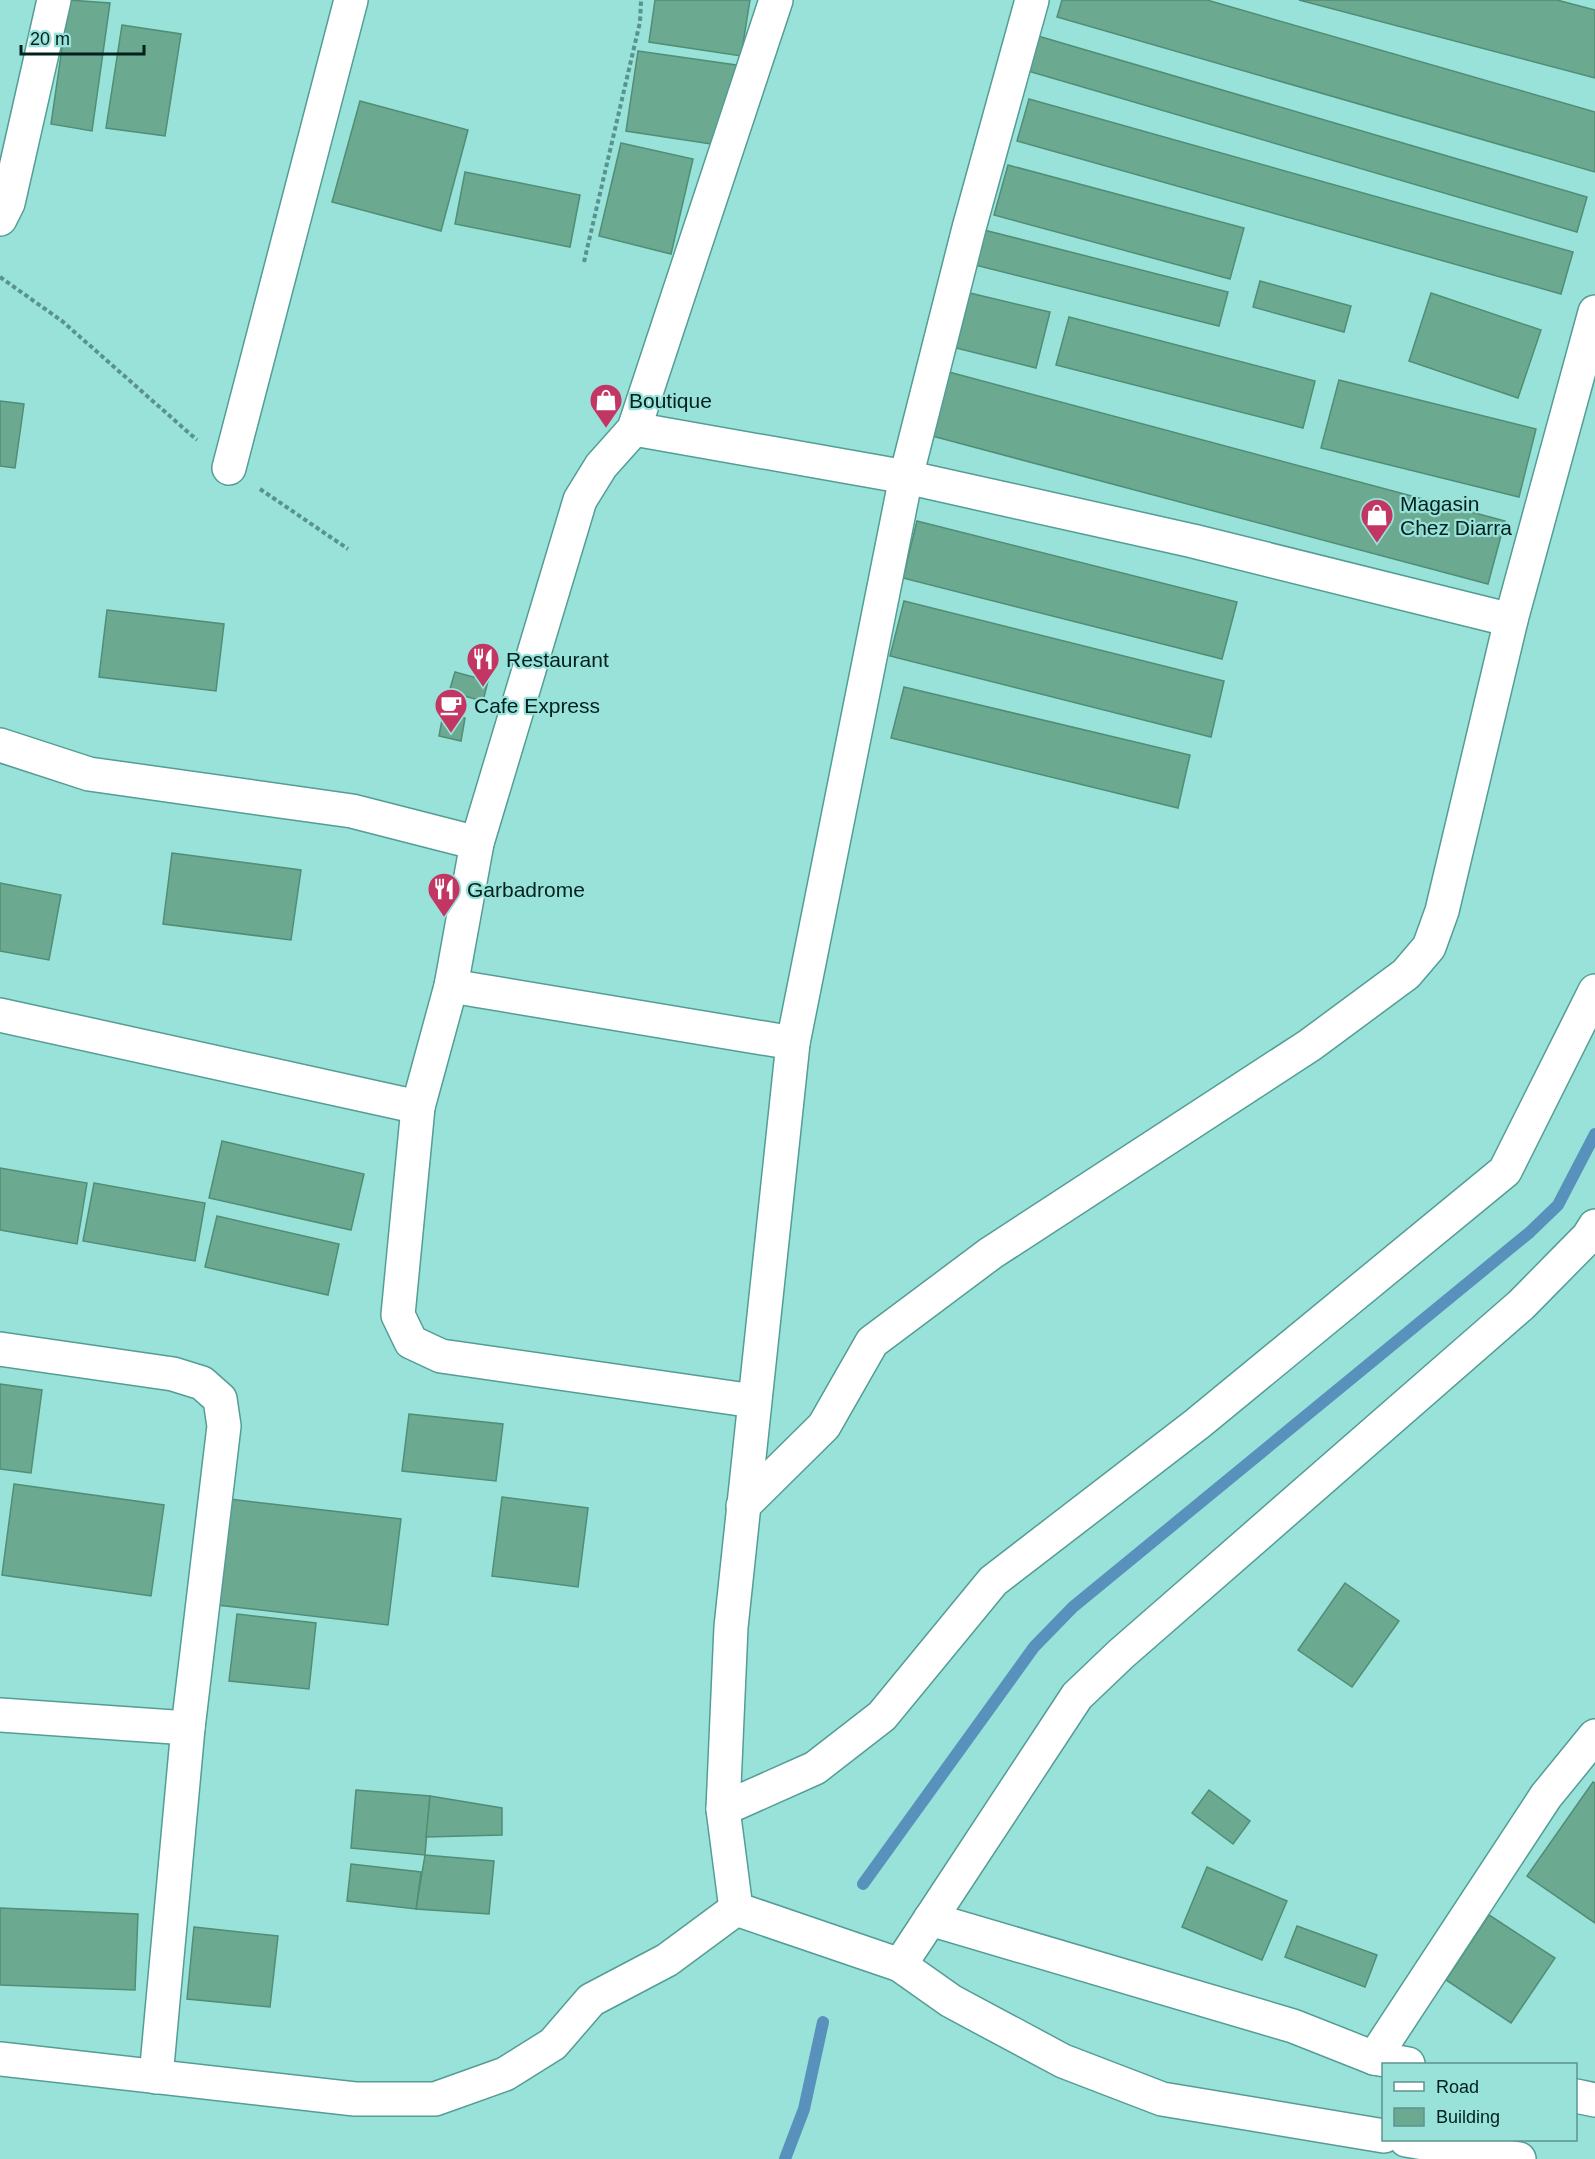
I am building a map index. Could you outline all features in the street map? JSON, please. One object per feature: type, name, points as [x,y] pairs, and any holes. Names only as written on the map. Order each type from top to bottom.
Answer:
[{"type":"street","points":[[0,219],[8,203],[54,0]]},
{"type":"street","points":[[229,468],[351,0]]},
{"type":"street","points":[[736,1909],[723,1809],[731,1628],[793,1043],[906,477],[969,228],[1032,0]]},
{"type":"street","points":[[754,1401],[441,1356],[411,1342],[398,1315],[418,1107],[451,986],[477,843],[580,500],[601,466],[634,429],[773,1]]},
{"type":"street","points":[[743,1506],[824,1426],[872,1342],[991,1253],[1310,1045],[1406,974],[1429,947],[1442,911],[1511,620],[1595,312]]},
{"type":"street","points":[[634,429],[906,477],[1192,541],[1511,620]]},
{"type":"street","points":[[0,745],[88,774],[352,811],[477,843]]},
{"type":"street","points":[[451,986],[793,1043]]},
{"type":"street","points":[[723,1809],[814,1768],[882,1716],[993,1581],[1197,1424],[1505,1171],[1595,991]]},
{"type":"street","points":[[0,1015],[418,1107]]},
{"type":"street","points":[[900,1965],[1077,1696],[1130,1646],[1521,1305],[1588,1237],[1595,1226]]},
{"type":"street","points":[[0,1348],[173,1374],[202,1383],[220,1399],[224,1426],[188,1728],[156,2078]]},
{"type":"street","points":[[0,1715],[188,1728]]},
{"type":"street","points":[[1374,2058],[1546,1796],[1595,1736]]},
{"type":"street","points":[[0,2059],[156,2078],[355,2098],[435,2099],[505,2074],[553,2044],[591,2000],[667,1960],[736,1909]]},
{"type":"street","points":[[736,1909],[900,1965],[951,2001],[1063,2061],[1162,2099],[1382,2136]]},
{"type":"street","points":[[930,1919],[1293,2026],[1374,2058],[1402,2063]]},
{"type":"street","points":[[1577,2096],[1595,2100]]},
{"type":"street","points":[[1417,2141],[1519,2159]]},
{"type":"path","points":[[584,262],[640,22],[641,0]]},
{"type":"path","points":[[0,277],[62,321],[229,468],[348,549]]},
{"type":"building","points":[[69,0],[110,3],[92,131],[51,124]]},
{"type":"building","points":[[655,0],[750,0],[741,56],[649,42]]},
{"type":"building","points":[[1062,0],[1207,0],[1595,112],[1595,172],[1057,17]]},
{"type":"building","points":[[1299,0],[1557,0],[1595,10],[1595,78]]},
{"type":"building","points":[[122,25],[181,34],[165,136],[106,128]]},
{"type":"building","points":[[1038,36],[1587,197],[1577,232],[1028,71]]},
{"type":"building","points":[[638,51],[736,65],[724,146],[626,131]]},
{"type":"building","points":[[1029,99],[1573,252],[1561,294],[1017,141]]},
{"type":"building","points":[[360,101],[468,130],[441,231],[332,202]]},
{"type":"building","points":[[621,143],[693,159],[671,254],[599,236]]},
{"type":"building","points":[[1008,165],[1244,228],[1230,279],[994,215]]},
{"type":"building","points":[[465,172],[580,195],[570,247],[455,224]]},
{"type":"building","points":[[984,230],[1228,292],[1219,326],[975,265]]},
{"type":"building","points":[[1260,281],[1351,306],[1344,332],[1253,307]]},
{"type":"building","points":[[970,293],[1050,312],[1036,368],[956,348]]},
{"type":"building","points":[[1431,293],[1541,330],[1518,398],[1409,361]]},
{"type":"building","points":[[1069,317],[1315,381],[1303,428],[1056,365]]},
{"type":"building","points":[[949,372],[1505,521],[1488,584],[932,436]]},
{"type":"building","points":[[1339,380],[1536,429],[1519,497],[1321,448]]},
{"type":"building","points":[[0,401],[24,404],[15,468],[0,466]]},
{"type":"building","points":[[917,521],[1237,602],[1222,659],[903,578]]},
{"type":"building","points":[[904,601],[1224,681],[1211,737],[890,656]]},
{"type":"building","points":[[107,610],[224,624],[216,691],[99,677]]},
{"type":"building","points":[[455,672],[488,681],[483,701],[449,692]]},
{"type":"building","points":[[904,687],[1190,755],[1178,808],[891,738]]},
{"type":"building","points":[[443,714],[465,718],[461,741],[439,736]]},
{"type":"building","points":[[172,853],[301,870],[291,940],[163,924]]},
{"type":"building","points":[[0,883],[61,895],[49,960],[0,951]]},
{"type":"building","points":[[222,1141],[364,1174],[351,1230],[209,1198]]},
{"type":"building","points":[[0,1168],[87,1183],[77,1244],[0,1230]]},
{"type":"building","points":[[94,1183],[205,1203],[195,1261],[83,1241]]},
{"type":"building","points":[[217,1216],[339,1244],[328,1295],[205,1267]]},
{"type":"building","points":[[0,1384],[42,1390],[31,1473],[0,1469]]},
{"type":"building","points":[[409,1414],[503,1424],[496,1481],[402,1471]]},
{"type":"building","points":[[14,1484],[164,1505],[151,1596],[2,1575]]},
{"type":"building","points":[[502,1497],[588,1508],[578,1587],[492,1576]]},
{"type":"building","points":[[229,1499],[401,1519],[388,1625],[217,1605]]},
{"type":"building","points":[[1345,1583],[1399,1621],[1352,1687],[1298,1650]]},
{"type":"building","points":[[237,1614],[316,1623],[309,1689],[229,1681]]},
{"type":"building","points":[[1593,1782],[1595,1783],[1595,1923],[1527,1876]]},
{"type":"building","points":[[356,1790],[430,1796],[425,1855],[351,1848]]},
{"type":"building","points":[[1209,1790],[1250,1821],[1233,1844],[1192,1813]]},
{"type":"building","points":[[430,1796],[502,1808],[502,1835],[426,1837]]},
{"type":"building","points":[[425,1855],[494,1861],[489,1914],[416,1909]]},
{"type":"building","points":[[351,1864],[421,1872],[416,1909],[347,1901]]},
{"type":"building","points":[[1207,1867],[1287,1901],[1262,1960],[1182,1927]]},
{"type":"building","points":[[0,1908],[138,1914],[135,1990],[0,1985]]},
{"type":"building","points":[[1489,1915],[1555,1958],[1511,2023],[1446,1980]]},
{"type":"building","points":[[1297,1926],[1377,1955],[1365,1987],[1285,1957]]},
{"type":"building","points":[[194,1927],[278,1936],[270,2007],[187,1999]]},
{"type":"waterway","points":[[863,1884],[1034,1647],[1073,1607],[1530,1232],[1558,1205],[1595,1134]]},
{"type":"waterway","points":[[785,2159],[804,2109],[823,2022]]},
{"type":"place","name":"Boutique","points":[[606,429]]},
{"type":"place","name":"Magasin Chez Diarra","points":[[1377,544]]},
{"type":"place","name":"Restaurant","points":[[483,688]]},
{"type":"place","name":"Cafe Express","points":[[451,734]]},
{"type":"place","name":"Garbadrome","points":[[444,918]]}]
